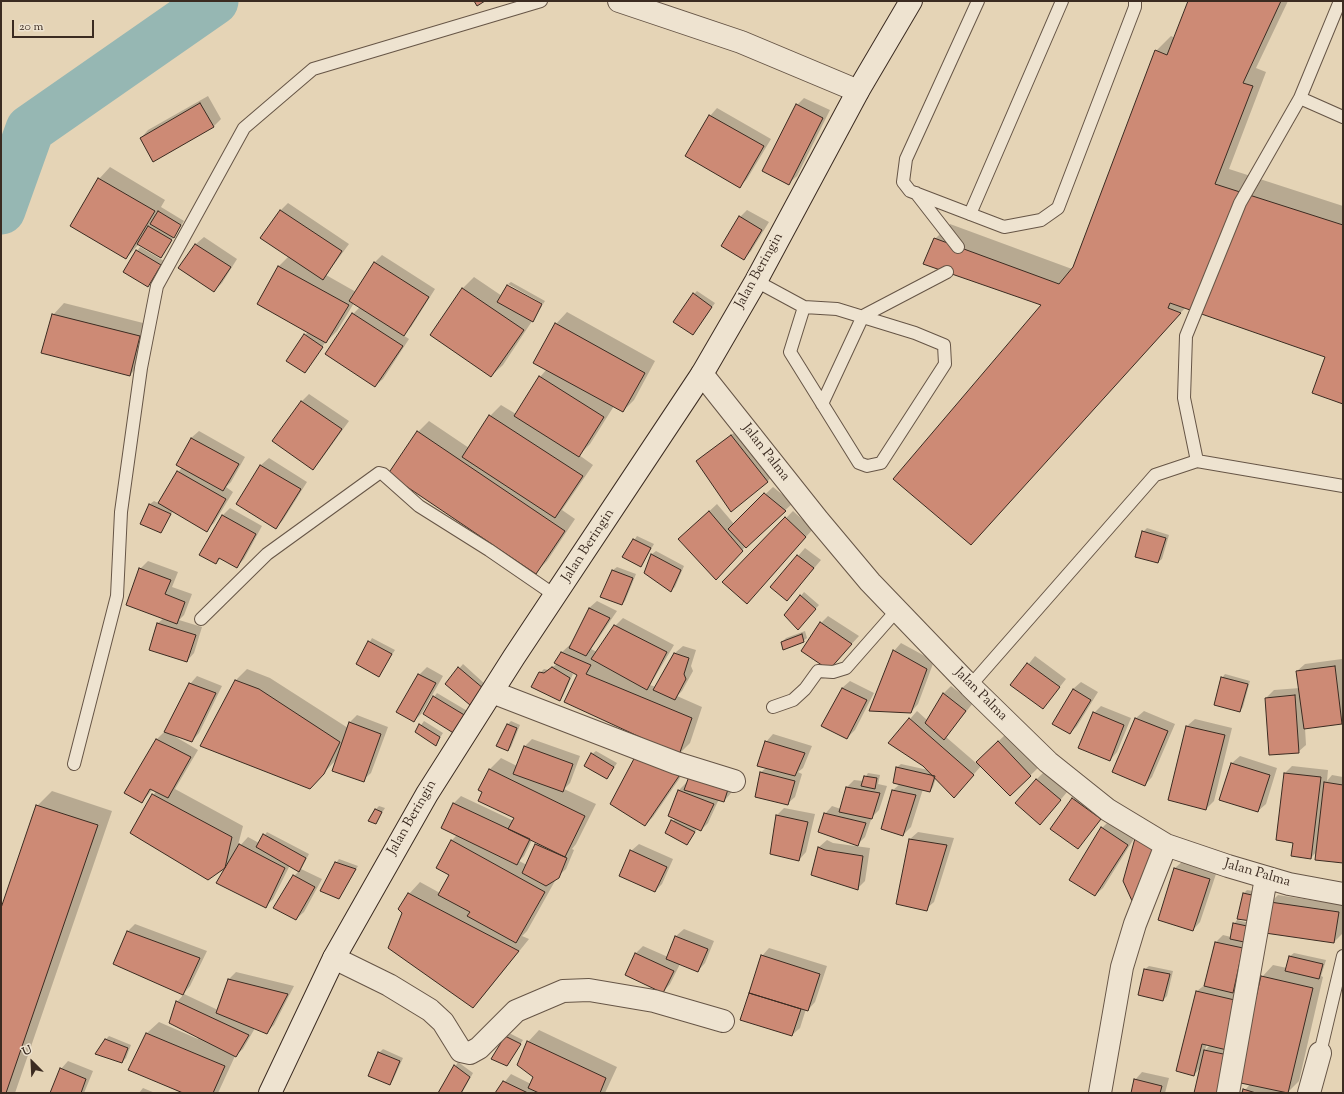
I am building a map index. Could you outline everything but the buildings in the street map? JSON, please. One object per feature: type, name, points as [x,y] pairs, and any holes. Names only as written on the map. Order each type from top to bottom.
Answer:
[{"type":"street","points":[[619,1],[741,42],[858,91]]},
{"type":"street","name":"Jalan Beringin","points":[[274,1092],[334,958],[427,794],[492,692],[702,374],[756,281],[858,91],[911,1]]},
{"type":"street","name":"Jalan Palma","points":[[702,374],[818,520],[870,582],[970,686],[1048,762],[1108,810],[1166,845],[1266,878],[1343,894]]},
{"type":"street","points":[[492,692],[676,763],[734,781]]},
{"type":"street","points":[[1100,1093],[1122,967],[1135,924],[1166,845]]},
{"type":"street","points":[[1228,1093],[1266,878]]},
{"type":"street","points":[[334,958],[389,985],[430,1010],[443,1022],[460,1051],[470,1053],[479,1048],[516,1011],[563,991],[589,990],[654,1001],[723,1020]]},
{"type":"street","points":[[1309,1093],[1320,1053]]},
{"type":"lane","points":[[74,764],[117,596],[121,512],[141,368],[157,286],[244,128],[313,69],[541,1]]},
{"type":"lane","points":[[978,1],[906,159],[903,182],[910,191],[1004,227],[1041,220],[1058,208],[1135,7],[1135,1]]},
{"type":"lane","points":[[970,214],[1062,1]]},
{"type":"lane","points":[[1198,461],[1184,398],[1186,336],[1240,203],[1300,98],[1340,1]]},
{"type":"lane","points":[[1300,98],[1343,116]]},
{"type":"lane","points":[[916,193],[958,247]]},
{"type":"lane","points":[[822,404],[863,316],[947,272]]},
{"type":"lane","points":[[756,281],[804,307],[837,309],[863,316],[915,333],[944,345],[945,364],[881,464],[867,466],[859,462],[790,352],[804,307]]},
{"type":"lane","points":[[970,686],[1155,475],[1198,461],[1343,486]]},
{"type":"lane","points":[[200,619],[267,554],[379,473],[383,474],[419,506],[489,550],[556,596]]},
{"type":"lane","points":[[773,707],[793,700],[805,689],[818,671],[833,672],[846,668],[896,610]]},
{"type":"lane","points":[[1320,1053],[1343,956]]},
{"type":"waterway","points":[[1,210],[30,129],[214,1]]}]
